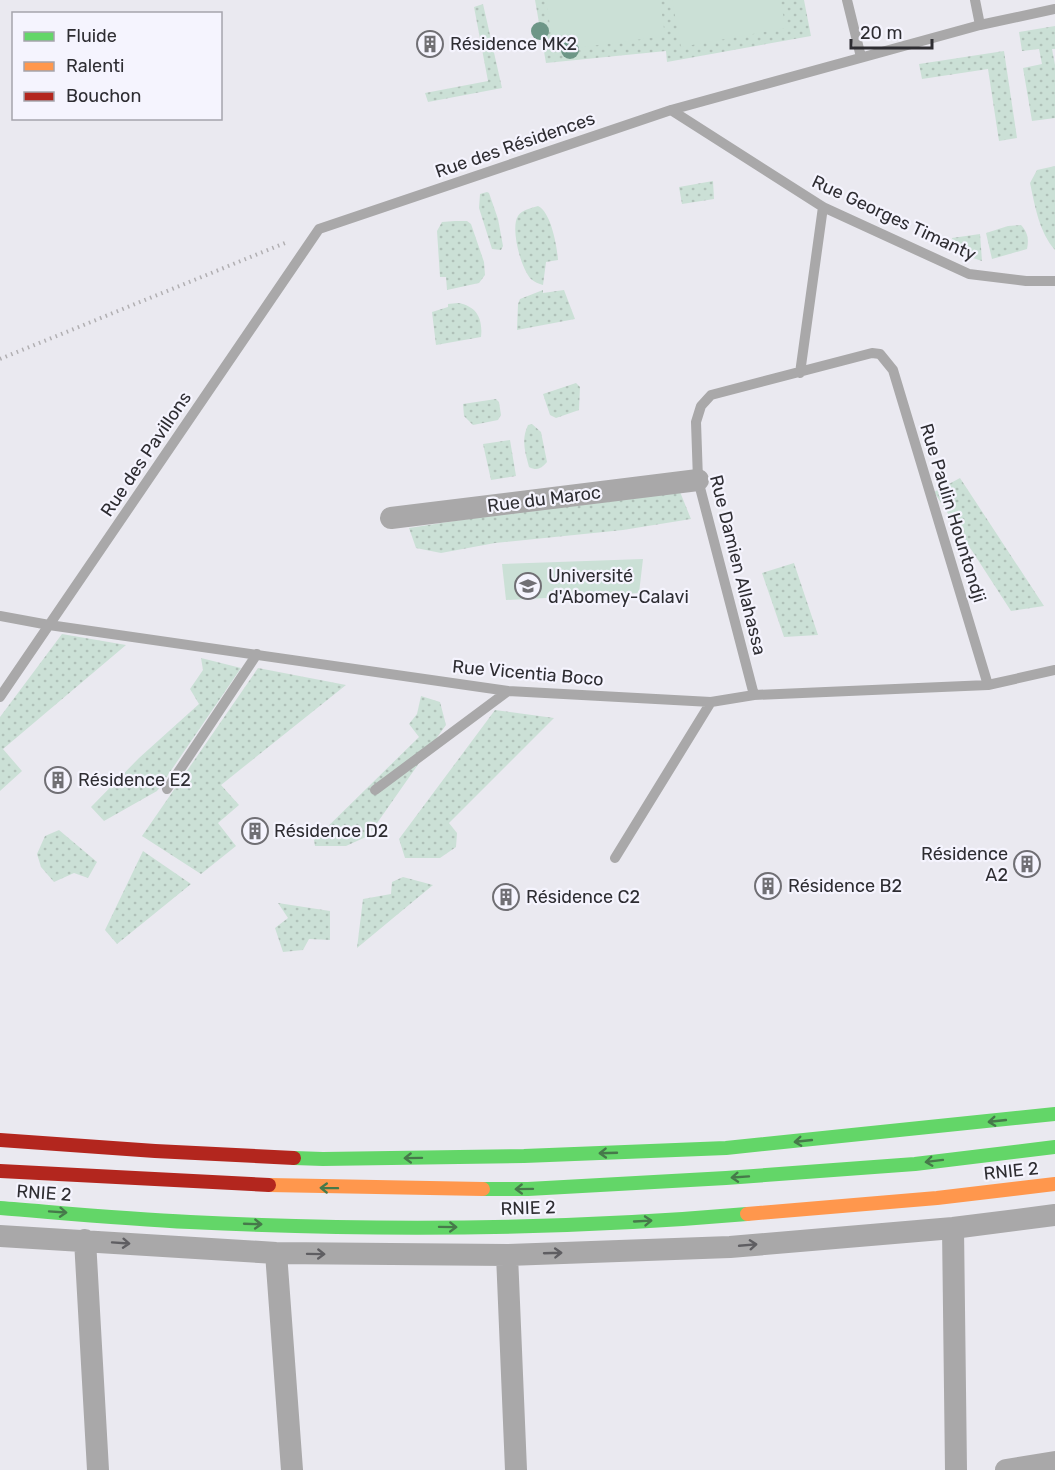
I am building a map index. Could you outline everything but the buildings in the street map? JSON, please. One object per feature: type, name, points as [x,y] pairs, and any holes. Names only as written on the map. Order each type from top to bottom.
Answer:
[{"type":"main road","points":[[0,1140],[155,1151],[323,1159],[524,1156],[726,1148],[1055,1114]]},
{"type":"main road","name":"RNIE 2","points":[[0,1171],[305,1187],[528,1189],[915,1164],[1055,1147]]},
{"type":"main road","name":"RNIE 2","points":[[0,1208],[189,1222],[324,1226],[518,1227],[741,1215],[937,1198],[1055,1184]]},
{"type":"street","name":"Rue du Maroc","points":[[391,518],[698,480]]},
{"type":"street","points":[[0,1236],[276,1253],[507,1255],[730,1247],[953,1228],[1055,1215]]},
{"type":"street","points":[[953,1228],[956,1470]]},
{"type":"street","points":[[84,1240],[98,1470]]},
{"type":"street","points":[[276,1253],[292,1470]]},
{"type":"street","points":[[507,1255],[516,1470]]},
{"type":"street","points":[[1006,1470],[1055,1462]]},
{"type":"lane","points":[[848,0],[861,57]]},
{"type":"lane","points":[[975,0],[980,25]]},
{"type":"lane","name":"Rue des Résidences","points":[[319,229],[671,110],[980,25],[1055,9]]},
{"type":"lane","name":"Rue Georges Timanty","points":[[671,110],[823,207],[969,274],[1026,281],[1055,281]]},
{"type":"lane","points":[[800,373],[823,207]]},
{"type":"lane","name":"Rue des Pavillons","points":[[0,697],[319,229]]},
{"type":"lane","name":"Rue Paulin Hountondji","points":[[800,373],[872,353],[880,354],[893,370],[988,685]]},
{"type":"lane","name":"Rue Damien Allahassa","points":[[754,696],[698,480],[696,422],[700,406],[711,395],[800,373]]},
{"type":"lane","name":"Rue Vicentia Boco","points":[[0,616],[508,691],[711,702],[754,696],[988,685],[1055,670]]},
{"type":"lane","points":[[168,789],[257,654]]},
{"type":"lane","points":[[375,790],[508,691]]},
{"type":"lane","points":[[615,858],[711,702]]},
{"type":"path","points":[[0,359],[319,229]]},
{"type":"green space","points":[[535,0],[804,0],[811,36],[667,62],[666,51],[546,63]]},
{"type":"green space","points":[[546,0],[660,0],[665,36],[554,51]]},
{"type":"green space","points":[[672,0],[780,0],[786,28],[681,47]]},
{"type":"green space","points":[[483,4],[502,88],[428,102],[425,93],[488,81],[474,7]]},
{"type":"green space","points":[[1055,26],[1055,49],[1052,49],[1055,65],[1055,118],[1032,121],[1023,68],[1042,64],[1039,49],[1022,51],[1019,32]]},
{"type":"green space","points":[[1004,51],[1017,138],[999,141],[988,69],[922,79],[919,64]]},
{"type":"green space","points":[[1055,166],[1055,250],[1041,227],[1030,183],[1037,170]]},
{"type":"green space","points":[[713,181],[714,199],[682,204],[679,187]]},
{"type":"green space","points":[[487,192],[498,219],[503,246],[501,250],[492,249],[479,208],[480,194]]},
{"type":"green space","points":[[538,206],[543,209],[550,222],[558,260],[546,262],[543,285],[531,279],[527,274],[518,248],[515,230],[519,214]]},
{"type":"green space","points":[[467,221],[471,224],[484,262],[485,275],[479,283],[447,290],[446,277],[440,277],[437,231],[442,222]]},
{"type":"green space","points":[[1021,225],[1027,236],[1027,249],[992,259],[986,233],[1008,226]]},
{"type":"green space","points":[[980,234],[982,261],[955,252],[952,238]]},
{"type":"green space","points":[[543,290],[543,293],[564,290],[575,319],[517,330],[520,299]]},
{"type":"green space","points":[[458,303],[470,307],[477,314],[480,319],[481,337],[436,345],[432,312],[448,307],[448,304]]},
{"type":"green space","points":[[576,383],[580,387],[579,410],[556,418],[550,415],[543,394]]},
{"type":"green space","points":[[496,399],[499,402],[501,415],[498,420],[473,425],[464,416],[463,404]]},
{"type":"green space","points":[[532,424],[541,432],[547,462],[537,469],[529,467],[524,446],[526,430],[528,425]]},
{"type":"green space","points":[[510,440],[516,476],[491,480],[483,444]]},
{"type":"green space","points":[[960,478],[1044,606],[1011,611],[934,492]]},
{"type":"green space","points":[[678,487],[691,519],[623,530],[495,543],[441,553],[416,548],[409,528]]},
{"type":"green space","points":[[643,559],[639,593],[506,600],[502,564]]},
{"type":"green space","points":[[794,563],[818,635],[784,637],[762,573]]},
{"type":"green space","points":[[62,634],[126,645],[3,749],[22,771],[0,791],[0,717]]},
{"type":"green space","points":[[201,658],[241,668],[157,791],[104,821],[91,807],[139,758],[199,704],[190,689],[203,670]]},
{"type":"green space","points":[[258,668],[346,685],[221,785],[239,805],[218,823],[236,846],[201,874],[142,836]]},
{"type":"green space","points":[[421,696],[440,702],[446,725],[368,836],[346,846],[315,846],[314,840],[419,737],[409,724],[417,714]]},
{"type":"green space","points":[[495,710],[554,718],[449,823],[457,833],[456,847],[440,858],[405,858],[399,839]]},
{"type":"green space","points":[[59,830],[97,862],[88,878],[74,873],[54,882],[41,867],[37,854],[45,836]]},
{"type":"green space","points":[[143,851],[191,884],[117,944],[105,930]]},
{"type":"green space","points":[[403,877],[433,885],[357,948],[363,899],[391,894],[392,882]]},
{"type":"green space","points":[[278,903],[330,911],[330,940],[309,939],[303,950],[283,952],[275,928],[288,918]]},
{"type":"traffic: fast","points":[[294,1158],[524,1156],[726,1148],[1055,1114]]},
{"type":"traffic: fast","points":[[483,1189],[528,1189],[726,1178],[915,1164],[1055,1147]]},
{"type":"traffic: fast","points":[[0,1208],[190,1222],[399,1228],[538,1226],[747,1214]]},
{"type":"traffic: slow","points":[[747,1214],[937,1198],[1055,1184]]},
{"type":"traffic: slow","points":[[269,1185],[483,1189]]},
{"type":"traffic: jam","points":[[0,1140],[294,1158]]},
{"type":"traffic: jam","points":[[0,1171],[269,1185]]},
{"type":"place","name":"Résidence MK2","points":[[430,44]]},
{"type":"place","name":"Université d'Abomey-Calavi","points":[[528,586]]},
{"type":"place","name":"Résidence E2","points":[[58,780]]},
{"type":"place","name":"Résidence D2","points":[[255,831]]},
{"type":"place","name":"Résidence A2","points":[[1027,864]]},
{"type":"place","name":"Résidence B2","points":[[768,886]]},
{"type":"place","name":"Résidence C2","points":[[506,897]]}]
